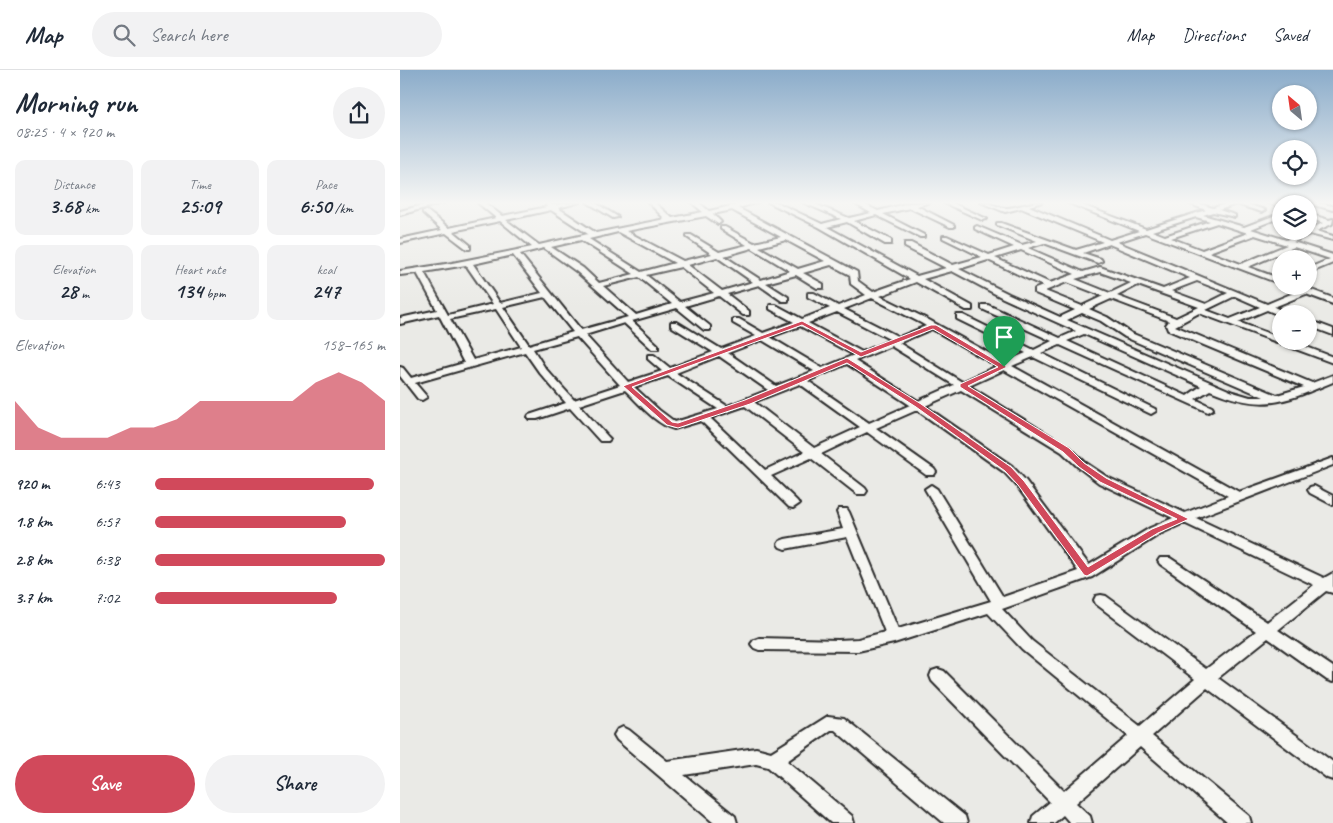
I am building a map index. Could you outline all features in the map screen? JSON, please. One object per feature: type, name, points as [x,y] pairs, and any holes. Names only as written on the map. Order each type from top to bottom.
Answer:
[{"type":"street","points":[[400,241],[417,237]]},
{"type":"street","points":[[456,237],[467,247]]},
{"type":"street","points":[[527,237],[599,285],[655,347]]},
{"type":"street","points":[[401,272],[468,262],[586,237]]},
{"type":"street","points":[[633,237],[682,264],[746,313]]},
{"type":"street","points":[[691,237],[785,299]]},
{"type":"street","points":[[741,237],[820,286]]},
{"type":"street","points":[[599,285],[787,237]]},
{"type":"street","points":[[788,237],[854,274],[854,282],[872,295],[933,326],[1238,497]]},
{"type":"street","points":[[841,237],[969,308]]},
{"type":"street","points":[[879,237],[888,242]]},
{"type":"street","points":[[944,237],[1049,286]]},
{"type":"street","points":[[997,237],[1081,274]]},
{"type":"street","points":[[1033,237],[1098,261]]},
{"type":"street","points":[[1098,237],[1272,308]]},
{"type":"street","points":[[1075,252],[1124,237]]},
{"type":"street","points":[[1203,252],[1243,237]]},
{"type":"street","points":[[1267,237],[1333,258]]},
{"type":"street","points":[[583,238],[641,275],[707,328]]},
{"type":"street","points":[[1165,238],[1272,279]]},
{"type":"street","points":[[1241,267],[1296,240]]},
{"type":"street","points":[[533,417],[669,372],[916,279],[1043,241]]},
{"type":"street","points":[[908,245],[983,285],[1209,386],[1249,400],[1275,398],[1313,387],[1333,378]]},
{"type":"street","points":[[515,253],[580,334],[627,386],[674,426],[747,402],[933,326]]},
{"type":"street","points":[[1317,267],[1333,258]]},
{"type":"street","points":[[468,262],[542,370],[604,439]]},
{"type":"street","points":[[410,381],[832,262]]},
{"type":"street","points":[[1272,337],[1230,322],[1165,291],[1100,269],[1067,279],[1038,292],[1110,322],[1123,333],[1275,398]]},
{"type":"street","points":[[419,270],[470,364]]},
{"type":"street","points":[[1165,291],[1197,278]]},
{"type":"street","points":[[1067,279],[1176,321]]},
{"type":"street","points":[[1060,320],[1108,295],[1139,282]]},
{"type":"street","points":[[400,321],[497,306],[548,294]]},
{"type":"street","points":[[1235,294],[1176,321],[1170,325],[1171,328],[1313,387]]},
{"type":"street","points":[[811,295],[838,308],[895,341],[962,386],[1066,450],[1082,465],[1103,480],[1185,519],[1330,583],[1266,630],[1207,678],[1040,823]]},
{"type":"street","points":[[1230,322],[1295,295]]},
{"type":"street","points":[[1316,295],[1333,301]]},
{"type":"street","points":[[773,307],[861,355]]},
{"type":"street","points":[[985,307],[1208,410]]},
{"type":"street","points":[[960,317],[1151,411]]},
{"type":"street","points":[[736,321],[821,371]]},
{"type":"street","points":[[674,324],[775,390]]},
{"type":"street","points":[[1317,326],[1333,332]]},
{"type":"street","points":[[764,475],[1085,330]]},
{"type":"street","points":[[1306,350],[1333,360]]},
{"type":"street","points":[[651,357],[669,372],[726,410]]},
{"type":"street","points":[[847,360],[918,406],[1008,469],[1021,483],[1087,573]]},
{"type":"street","points":[[1168,368],[1184,360]]},
{"type":"street","points":[[400,370],[422,397]]},
{"type":"street","points":[[801,380],[871,428],[930,472]]},
{"type":"street","points":[[1187,400],[1209,386]]},
{"type":"street","points":[[747,402],[861,491]]},
{"type":"street","points":[[703,417],[793,504]]},
{"type":"street","points":[[759,644],[858,645],[894,637],[1051,588],[1087,573],[1155,531],[1333,461]]},
{"type":"street","points":[[931,489],[995,605],[1027,645],[1140,736],[1242,823]]},
{"type":"street","points":[[1314,490],[1333,501]]},
{"type":"street","points":[[843,512],[894,637]]},
{"type":"street","points":[[785,544],[851,532]]},
{"type":"street","points":[[1165,561],[1333,675]]},
{"type":"street","points":[[1101,600],[1333,772]]},
{"type":"street","points":[[938,676],[1083,823]]},
{"type":"street","points":[[773,760],[828,723],[838,723],[958,823]]},
{"type":"street","points":[[623,735],[728,823]]},
{"type":"street","points":[[664,770],[756,756],[773,760],[845,823]]},
{"type":"route","points":[[802,322],[861,355],[933,326],[1004,367],[962,386],[1066,450],[1090,472],[1103,480],[1185,519],[1155,531],[1087,573],[1021,483],[1008,469],[995,458],[847,360],[747,402],[678,426],[669,423],[627,386],[802,322]]}]
